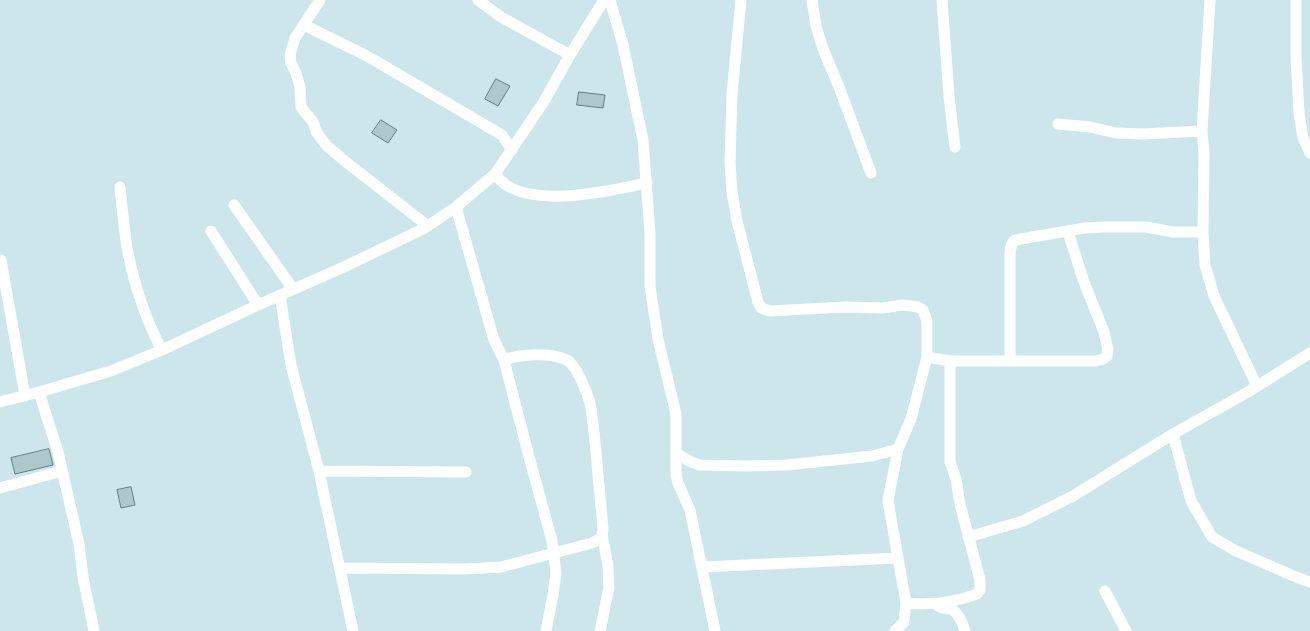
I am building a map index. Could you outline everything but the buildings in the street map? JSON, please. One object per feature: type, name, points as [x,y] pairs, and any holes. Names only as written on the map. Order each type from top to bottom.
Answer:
[{"type":"street","points":[[320,0],[295,38],[290,55],[291,63],[300,87],[301,106],[313,122],[317,133],[327,146],[428,226]]},
{"type":"street","points":[[478,0],[501,17],[570,55]]},
{"type":"street","points":[[0,402],[111,370],[162,350],[293,289],[353,263],[428,226],[456,207],[495,174],[550,92],[570,55],[604,0]]},
{"type":"street","points":[[610,0],[623,45],[644,140],[650,233],[650,286],[658,339],[676,414],[676,475],[690,510],[715,631]]},
{"type":"street","points":[[741,0],[732,94],[730,163],[732,192],[737,221],[758,302],[761,308],[770,311],[845,307],[883,308],[903,305],[918,307],[924,310],[927,321],[927,357],[911,419],[898,449],[888,501],[906,603],[904,622],[895,631]]},
{"type":"street","points":[[812,0],[816,26],[823,49],[839,87],[871,173]]},
{"type":"street","points":[[942,0],[949,96],[955,147]]},
{"type":"street","points":[[1210,0],[1202,131],[1204,154],[1203,232],[1205,265],[1214,296],[1257,386]]},
{"type":"street","points":[[1296,0],[1296,56],[1299,113],[1303,138],[1310,153]]},
{"type":"street","points":[[304,25],[367,56],[502,135],[512,150]]},
{"type":"street","points":[[1058,124],[1142,134],[1202,131]]},
{"type":"street","points":[[502,135],[522,134]]},
{"type":"street","points":[[495,174],[505,185],[516,190],[530,194],[552,196],[577,196],[647,183]]},
{"type":"street","points":[[120,187],[127,248],[136,283],[146,317],[162,350]]},
{"type":"street","points":[[234,205],[293,289]]},
{"type":"street","points":[[456,207],[494,340],[504,360],[554,553],[556,573],[546,631]]},
{"type":"street","points":[[1010,361],[1010,262],[1012,243],[1020,239],[1085,228],[1146,227],[1173,232],[1203,232]]},
{"type":"street","points":[[210,231],[258,305]]},
{"type":"street","points":[[927,357],[950,361],[1096,361],[1103,359],[1108,350],[1104,332],[1084,282],[1068,232]]},
{"type":"street","points":[[1,260],[25,396]]},
{"type":"street","points":[[280,295],[291,365],[319,471],[353,631]]},
{"type":"street","points":[[968,537],[1023,521],[1073,496],[1310,353]]},
{"type":"street","points":[[504,360],[512,357],[530,355],[549,356],[567,360],[575,370],[585,388],[592,415],[603,530],[602,534],[608,566],[609,588],[600,631]]},
{"type":"street","points":[[906,603],[922,605],[936,604],[970,597],[977,594],[980,590],[980,580],[960,504],[956,479],[950,462],[950,361]]},
{"type":"street","points":[[39,392],[58,452],[79,544],[83,577],[94,631]]},
{"type":"street","points":[[1174,434],[1191,501],[1212,537],[1236,551],[1296,578],[1310,582]]},
{"type":"street","points":[[676,453],[691,462],[700,464],[773,466],[872,456],[898,449]]},
{"type":"street","points":[[0,488],[62,471]]},
{"type":"street","points":[[319,471],[466,472]]},
{"type":"street","points":[[340,568],[465,569],[501,567],[592,543],[601,538],[602,534]]},
{"type":"street","points":[[702,567],[898,558]]},
{"type":"street","points":[[1105,591],[1126,631]]},
{"type":"street","points":[[936,604],[940,607],[955,612],[965,631]]}]
